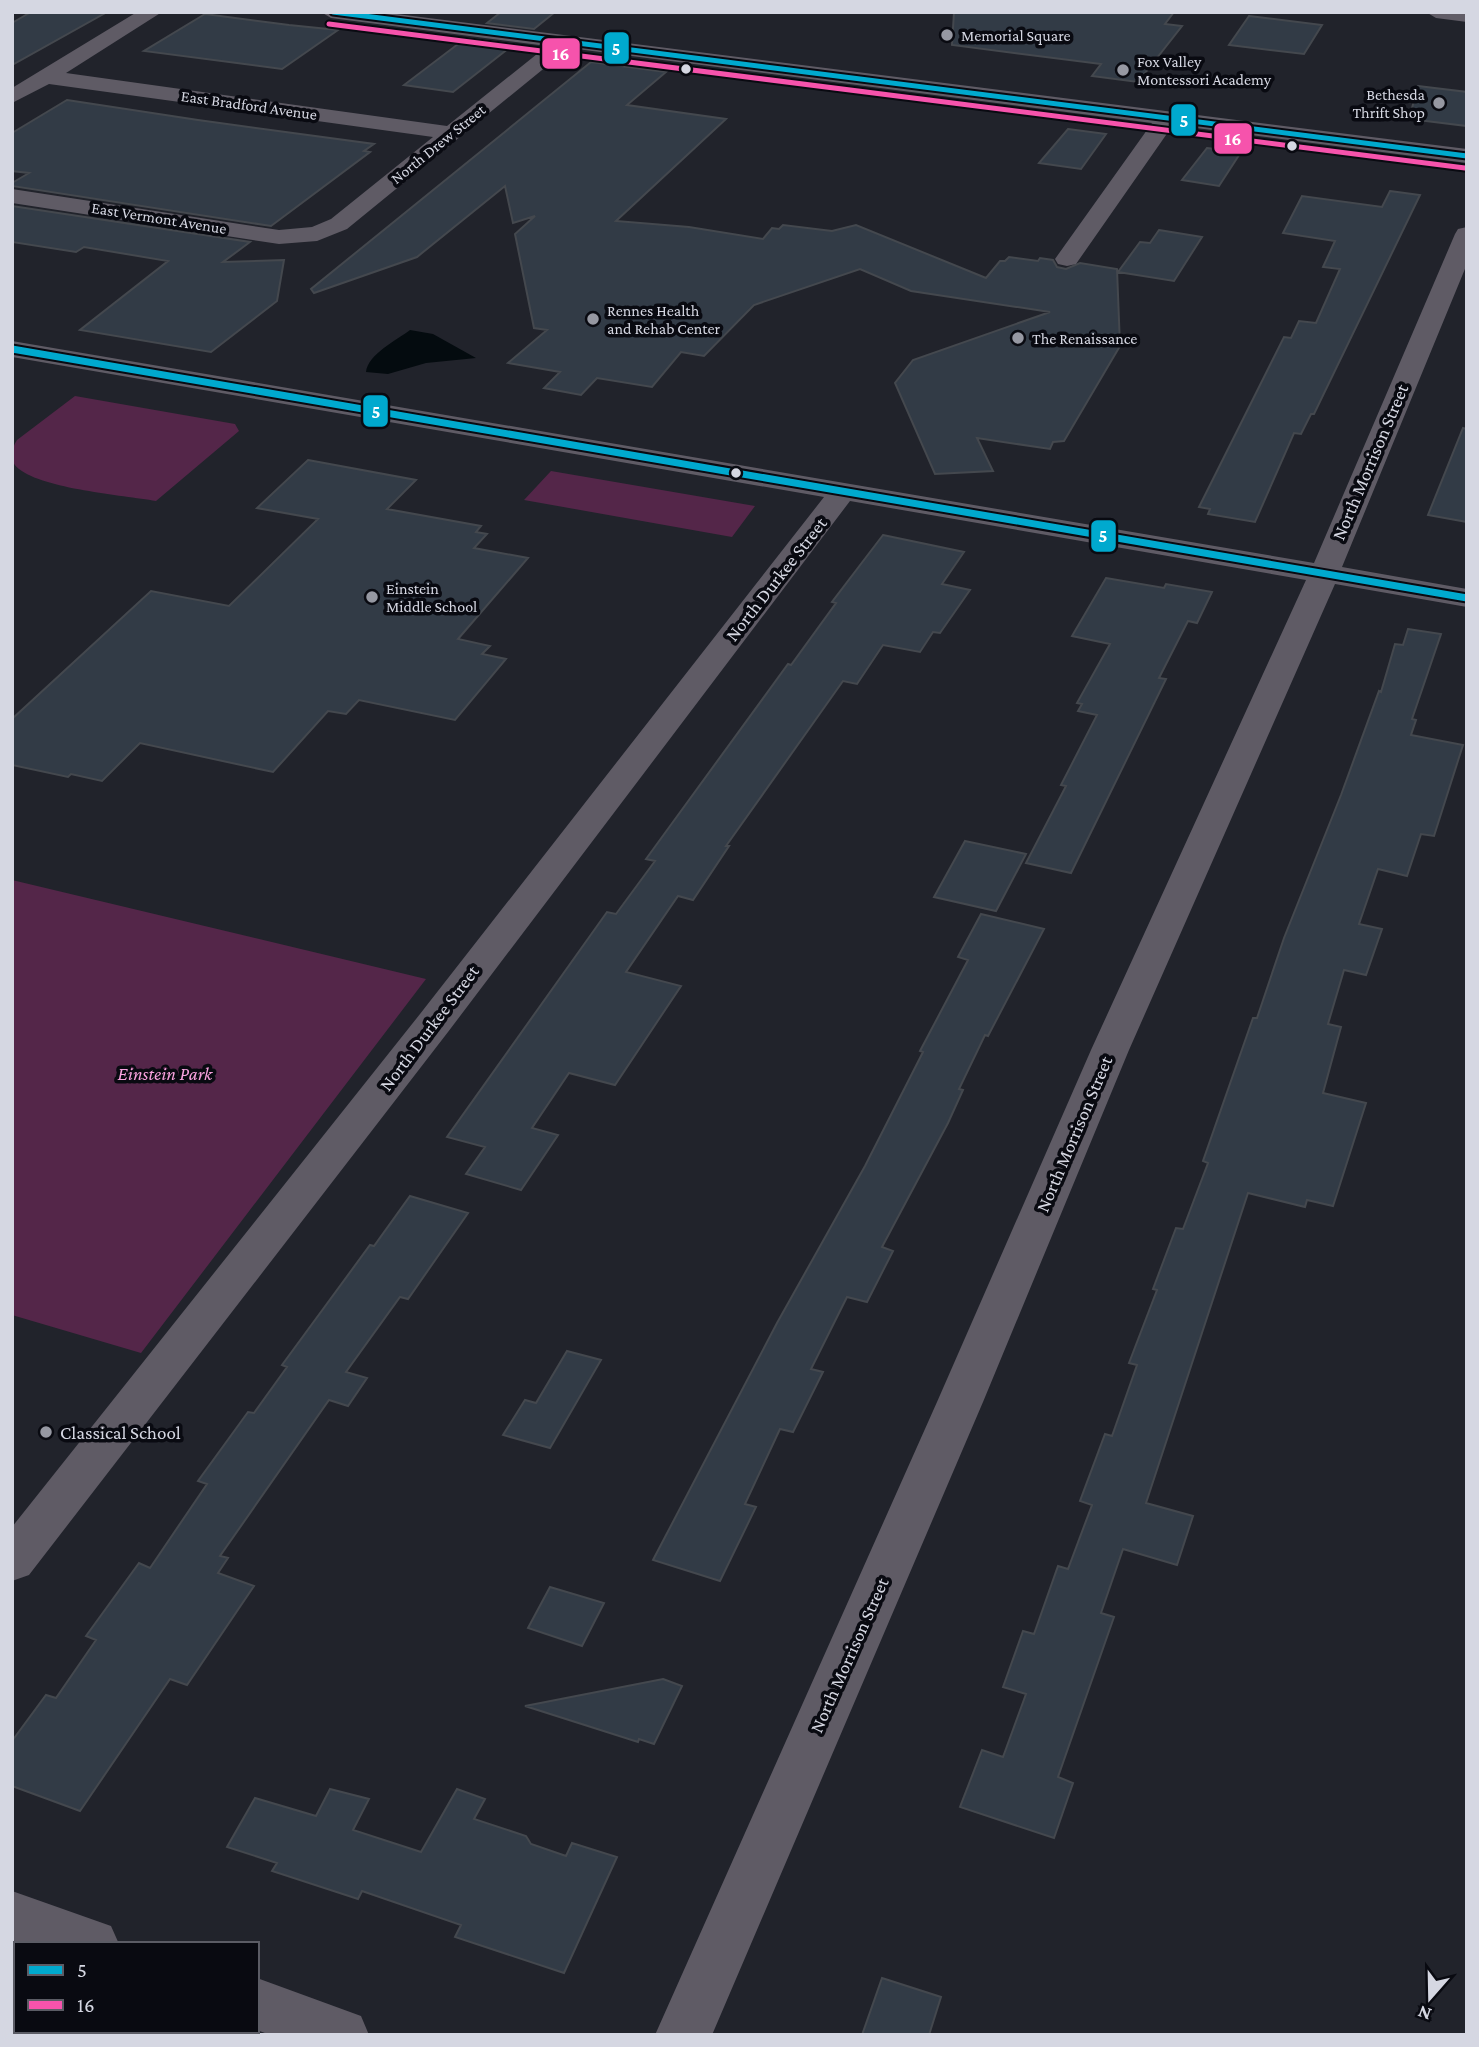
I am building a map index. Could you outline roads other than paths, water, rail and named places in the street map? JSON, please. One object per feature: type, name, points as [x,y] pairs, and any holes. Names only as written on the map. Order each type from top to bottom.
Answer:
[{"type":"main road","points":[[1436,12],[1467,16]]},
{"type":"street","points":[[12,97],[152,12]]},
{"type":"street","points":[[331,12],[1467,156]]},
{"type":"street","name":"North Drew Street","points":[[306,236],[330,230],[339,224],[564,42]]},
{"type":"street","name":"East Bradford Avenue","points":[[46,77],[451,133]]},
{"type":"street","points":[[1067,259],[1167,118]]},
{"type":"street","name":"East Vermont Avenue","points":[[12,196],[279,237],[306,236]]},
{"type":"street","name":"North Morrison Street","points":[[683,2035],[960,1402],[1110,1049],[1324,574],[1467,234]]},
{"type":"street","points":[[12,349],[1467,598]]},
{"type":"street","name":"North Durkee Street","points":[[12,1562],[434,1023],[843,491]]},
{"type":"street","points":[[12,1915],[86,1942]]},
{"type":"street","points":[[259,2005],[341,2035]]},
{"type":"place","name":"Memorial Square","points":[[947,35]]},
{"type":"place","name":"Fox Valley Montessori Academy","points":[[1123,70]]},
{"type":"place","name":"Bethesda Thrift Shop","points":[[1439,103]]},
{"type":"place","name":"Rennes Health and Rehab Center","points":[[593,319]]},
{"type":"place","name":"The Renaissance","points":[[1018,338]]},
{"type":"place","name":"Einstein Middle School","points":[[372,597]]},
{"type":"place","name":"Classical School","points":[[46,1432]]},
{"type":"park label","name":"Einstein Park","points":[[165,1073]]}]
